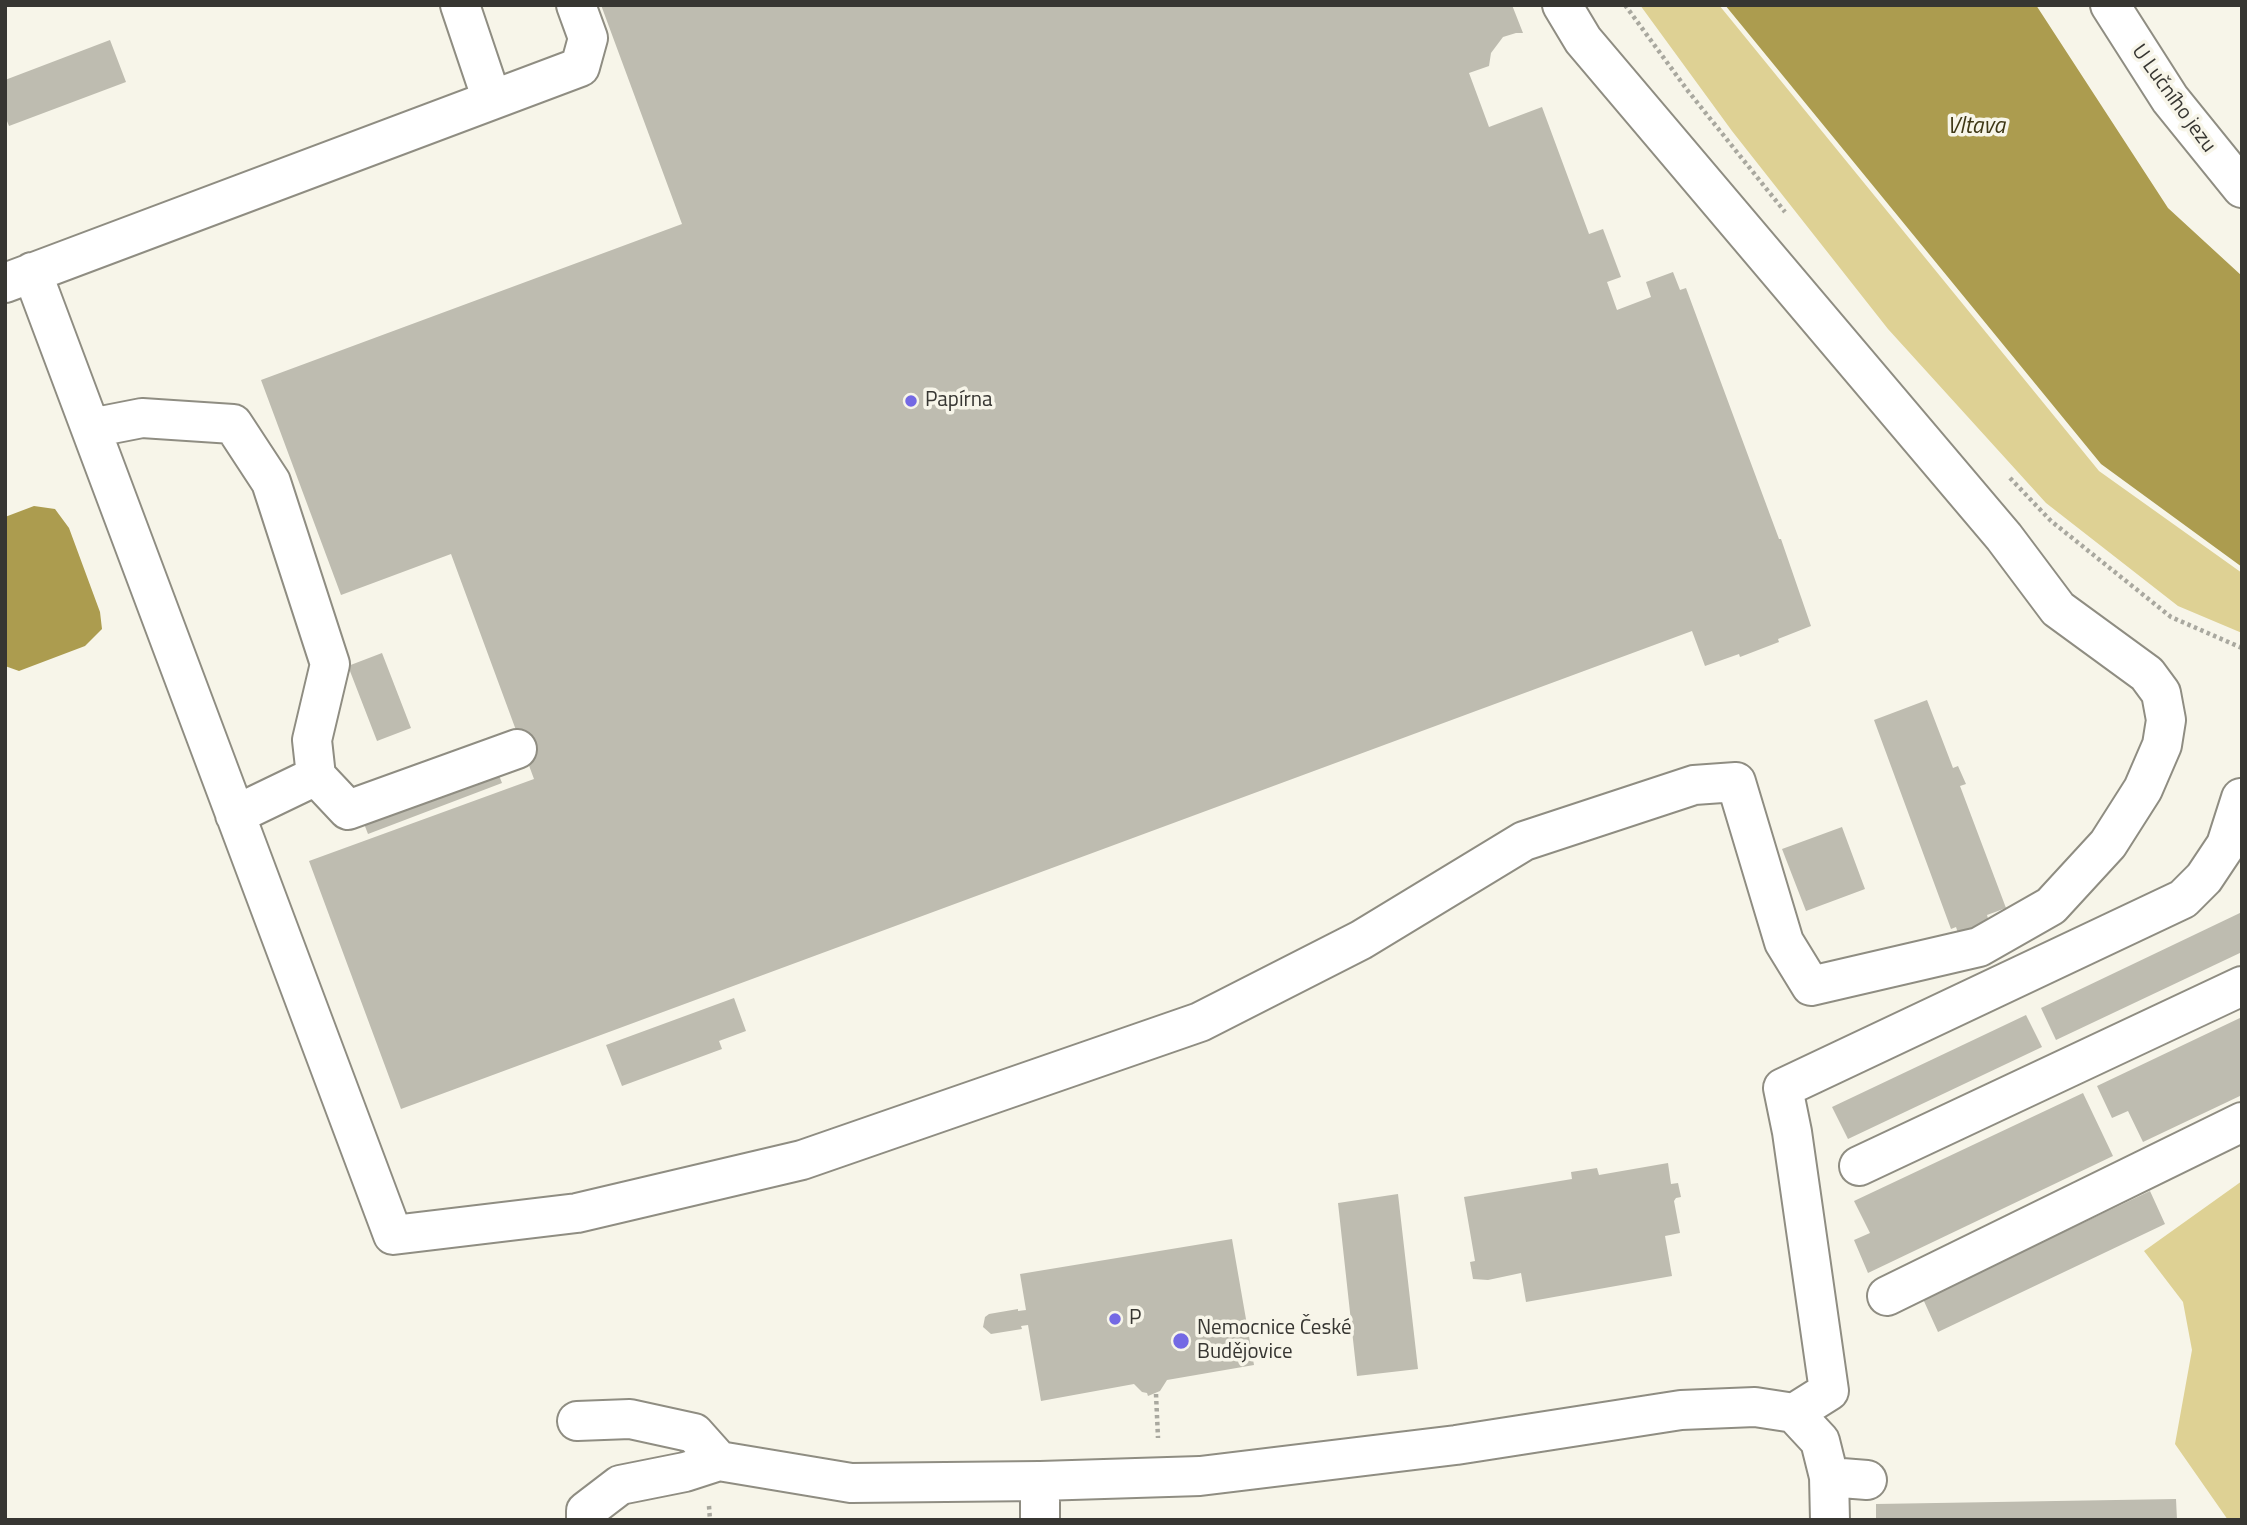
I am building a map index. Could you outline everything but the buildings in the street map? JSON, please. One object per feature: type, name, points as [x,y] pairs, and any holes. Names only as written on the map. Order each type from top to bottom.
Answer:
[{"type":"street","points":[[460,5],[492,100]]},
{"type":"street","points":[[576,5],[588,38],[580,67],[19,278],[91,428],[393,1235],[577,1213],[802,1160],[1200,1022],[1361,940],[1524,841],[1694,785],[1736,782],[1784,942],[1811,986],[1979,947],[2051,906],[2108,844],[2143,789],[2162,745],[2166,720],[2161,693],[2147,674],[2058,609],[2004,537],[1583,40],[1562,5]]},
{"type":"street","name":"U Lučního jezu","points":[[2110,5],[2170,99],[2242,188]]},
{"type":"street","points":[[91,428],[142,418],[233,424],[241,435],[271,482],[330,664],[312,740],[316,776],[348,810],[517,749]]},
{"type":"street","points":[[235,814],[316,776]]},
{"type":"street","points":[[1794,1413],[1829,1391],[1792,1132],[1783,1088],[2183,899],[2204,878],[2226,845],[2241,798]]},
{"type":"street","points":[[1859,1166],[2242,986]]},
{"type":"street","points":[[1887,1296],[2242,1122]]},
{"type":"street","points":[[586,1520],[586,1511],[620,1485],[685,1472],[719,1461],[851,1483],[1200,1476],[1456,1445],[1681,1410],[1755,1407],[1794,1413],[1820,1441],[1829,1477],[1830,1520]]},
{"type":"street","points":[[577,1421],[630,1419],[694,1433],[719,1461]]},
{"type":"street","points":[[1829,1477],[1867,1480]]},
{"type":"street","points":[[1040,1481],[1040,1520]]},
{"type":"path","points":[[1625,5],[1688,91],[1793,222]]},
{"type":"path","points":[[2006,474],[2051,521],[2171,617],[2242,648]]},
{"type":"shaded area","points":[[1640,5],[1719,5],[2099,471],[2242,573],[2242,633],[2178,606],[2046,503],[1888,329],[1732,131]]},
{"type":"shaded area","points":[[2242,1181],[2242,1520],[2228,1520],[2175,1444],[2192,1350],[2183,1302],[2144,1251]]},
{"type":"water","name":"Vltava","points":[[1725,5],[2036,5],[2168,208],[2242,276],[2242,567],[2101,464]]},
{"type":"water","points":[[34,506],[55,509],[69,528],[100,612],[102,629],[85,646],[19,671],[5,666],[5,517]]},
{"type":"place","name":"Papírna","points":[[911,401]]},
{"type":"place","name":"P","points":[[1115,1319]]},
{"type":"place","name":"Nemocnice České Budějovice","points":[[1181,1341]]}]
